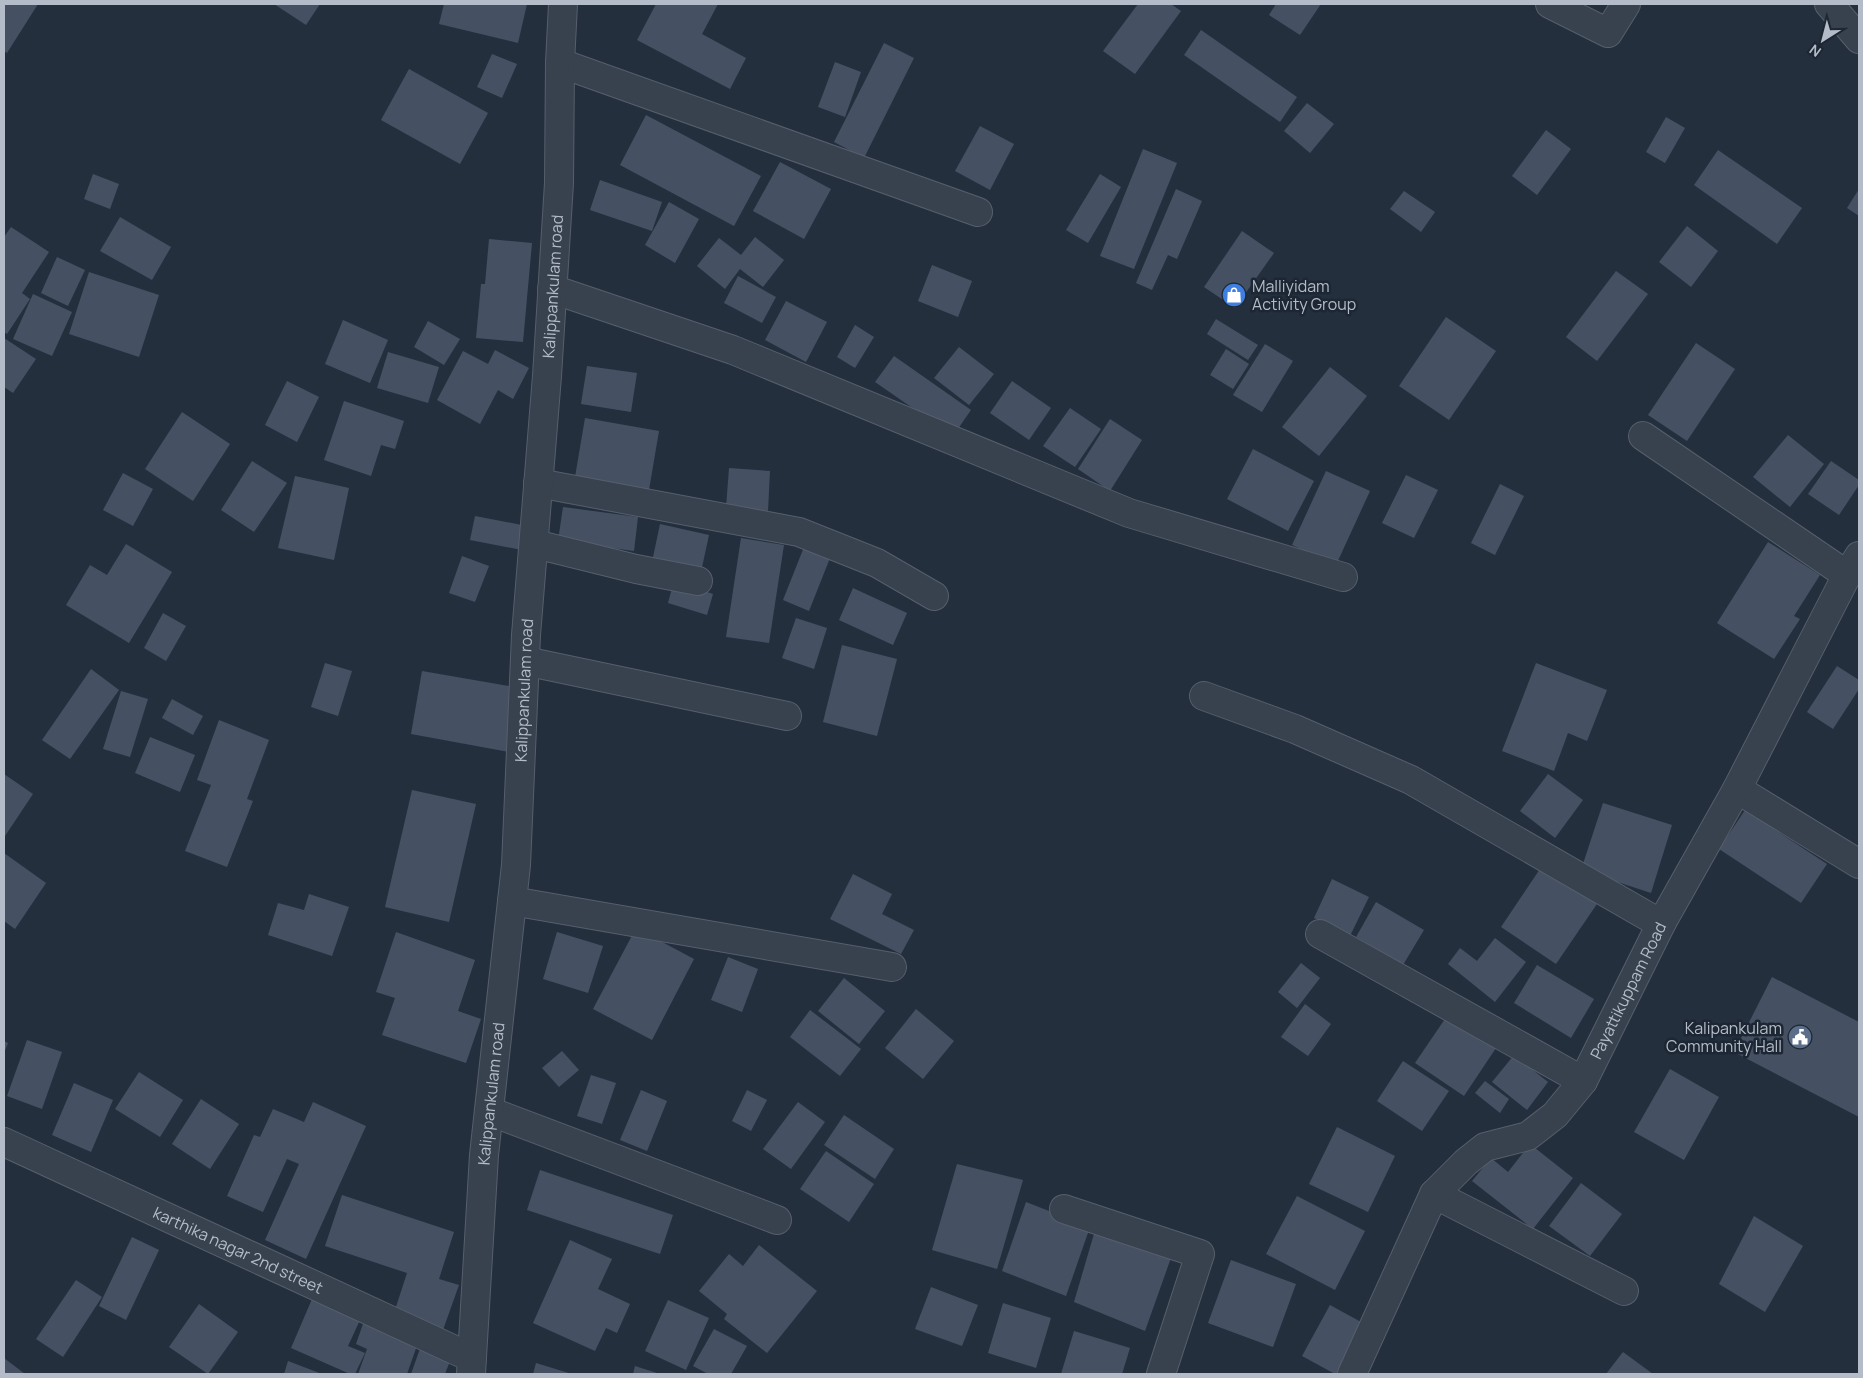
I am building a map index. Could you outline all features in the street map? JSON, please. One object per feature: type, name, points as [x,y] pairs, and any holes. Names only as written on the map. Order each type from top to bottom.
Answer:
[{"type":"street","name":"Kalippankulam road","points":[[471,1366],[484,1155],[516,864],[525,661],[547,376],[559,184],[560,63],[563,4]]},
{"type":"street","points":[[1550,4],[1608,33],[1626,4]]},
{"type":"street","points":[[1829,4],[1859,39]]},
{"type":"street","points":[[560,63],[978,212]]},
{"type":"street","points":[[552,289],[733,350],[1130,513],[1343,577]]},
{"type":"street","points":[[1643,436],[1853,566]]},
{"type":"street","points":[[538,483],[799,532],[877,563],[934,596]]},
{"type":"street","points":[[535,544],[636,569],[698,581]]},
{"type":"street","name":"Payattikuppam Road","points":[[1352,1374],[1434,1194],[1466,1162],[1485,1147],[1528,1136],[1555,1115],[1583,1081],[1661,924],[1737,789],[1853,566]]},
{"type":"street","points":[[525,661],[787,716]]},
{"type":"street","points":[[1204,696],[1295,729],[1412,780],[1661,924]]},
{"type":"street","points":[[1737,789],[1859,864]]},
{"type":"street","points":[[512,901],[892,968]]},
{"type":"street","points":[[1320,934],[1583,1081]]},
{"type":"street","points":[[489,1111],[777,1220]]},
{"type":"street","name":"karthika nagar 2nd street","points":[[6,1150],[471,1366]]},
{"type":"street","points":[[1434,1194],[1624,1291]]},
{"type":"street","points":[[1064,1209],[1200,1254],[1162,1374]]},
{"type":"building","points":[[4,4],[38,4],[7,53],[4,51]]},
{"type":"building","points":[[274,4],[320,4],[306,25]]},
{"type":"building","points":[[444,4],[527,4],[518,43],[439,24]]},
{"type":"building","points":[[656,4],[718,4],[702,34],[746,58],[730,89],[637,40]]},
{"type":"building","points":[[1138,4],[1171,4],[1181,11],[1135,74],[1103,51]]},
{"type":"building","points":[[1276,4],[1321,4],[1300,35],[1269,15]]},
{"type":"building","points":[[1201,30],[1297,97],[1280,122],[1184,55]]},
{"type":"building","points":[[884,43],[914,58],[864,158],[834,142]]},
{"type":"building","points":[[492,54],[517,64],[502,98],[477,87]]},
{"type":"building","points":[[835,62],[861,72],[845,117],[818,107]]},
{"type":"building","points":[[409,69],[488,113],[460,164],[381,120]]},
{"type":"building","points":[[1307,103],[1334,124],[1310,153],[1284,131]]},
{"type":"building","points":[[646,115],[761,176],[734,226],[620,165]]},
{"type":"building","points":[[1666,117],[1685,128],[1665,163],[1646,152]]},
{"type":"building","points":[[980,126],[1014,144],[990,190],[955,171]]},
{"type":"building","points":[[1546,130],[1571,149],[1537,195],[1512,176]]},
{"type":"building","points":[[1143,149],[1177,163],[1134,269],[1100,256]]},
{"type":"building","points":[[1718,150],[1802,208],[1777,244],[1694,185]]},
{"type":"building","points":[[780,162],[831,189],[804,239],[753,211]]},
{"type":"building","points":[[93,174],[119,184],[110,209],[84,199]]},
{"type":"building","points":[[1100,174],[1121,187],[1088,243],[1066,230]]},
{"type":"building","points":[[600,180],[662,202],[652,231],[590,210]]},
{"type":"building","points":[[1176,189],[1202,201],[1177,259],[1168,255],[1152,290],[1136,283]]},
{"type":"building","points":[[1859,189],[1859,216],[1847,208]]},
{"type":"building","points":[[1404,191],[1435,212],[1421,232],[1390,209]]},
{"type":"building","points":[[669,202],[699,219],[675,263],[645,245]]},
{"type":"building","points":[[120,217],[171,247],[152,280],[100,251]]},
{"type":"building","points":[[1687,226],[1718,251],[1691,287],[1659,262]]},
{"type":"building","points":[[11,227],[49,252],[22,293],[30,299],[7,334],[4,332],[4,237]]},
{"type":"building","points":[[1242,231],[1274,253],[1235,308],[1204,287]]},
{"type":"building","points":[[755,237],[784,260],[763,287],[740,269],[725,289],[697,266],[719,238],[741,255]]},
{"type":"building","points":[[489,239],[532,243],[523,342],[476,338],[481,284],[485,284]]},
{"type":"building","points":[[57,257],[85,270],[68,306],[41,293]]},
{"type":"building","points":[[932,265],[972,281],[958,317],[918,301]]},
{"type":"building","points":[[1616,271],[1648,294],[1597,361],[1566,337]]},
{"type":"building","points":[[89,272],[159,295],[139,357],[69,334]]},
{"type":"building","points":[[738,276],[776,297],[762,323],[724,303]]},
{"type":"building","points":[[33,294],[72,312],[52,356],[13,339]]},
{"type":"building","points":[[786,301],[827,322],[806,362],[765,340]]},
{"type":"building","points":[[1446,317],[1496,351],[1449,420],[1399,386]]},
{"type":"building","points":[[1216,319],[1258,345],[1248,360],[1207,334]]},
{"type":"building","points":[[343,320],[388,340],[370,383],[325,364]]},
{"type":"building","points":[[428,321],[460,339],[444,365],[414,347]]},
{"type":"building","points":[[855,325],[874,337],[855,368],[837,357]]},
{"type":"building","points":[[4,338],[36,359],[13,393],[4,387]]},
{"type":"building","points":[[1696,343],[1735,369],[1687,441],[1648,415]]},
{"type":"building","points":[[1265,344],[1293,361],[1262,412],[1233,395]]},
{"type":"building","points":[[959,347],[994,374],[969,405],[934,378]]},
{"type":"building","points":[[1226,349],[1249,364],[1233,389],[1210,375]]},
{"type":"building","points":[[495,350],[529,368],[513,399],[498,390],[480,424],[437,400],[463,351],[488,364]]},
{"type":"building","points":[[388,352],[439,367],[428,403],[377,388]]},
{"type":"building","points":[[894,356],[971,410],[953,436],[875,382]]},
{"type":"building","points":[[587,366],[637,373],[631,412],[581,404]]},
{"type":"building","points":[[1330,367],[1367,396],[1319,456],[1282,427]]},
{"type":"building","points":[[287,381],[319,397],[297,442],[265,425]]},
{"type":"building","points":[[1012,381],[1051,408],[1029,440],[990,413]]},
{"type":"building","points":[[344,401],[404,421],[395,449],[381,445],[371,476],[324,460]]},
{"type":"building","points":[[1070,408],[1101,429],[1075,467],[1043,446]]},
{"type":"building","points":[[182,412],[230,444],[193,501],[145,469]]},
{"type":"building","points":[[585,418],[659,431],[649,490],[575,477]]},
{"type":"building","points":[[1110,419],[1142,440],[1110,491],[1078,469]]},
{"type":"building","points":[[1788,435],[1824,464],[1790,507],[1753,477]]},
{"type":"building","points":[[1253,449],[1314,481],[1288,531],[1227,499]]},
{"type":"building","points":[[252,461],[287,483],[254,532],[221,510]]},
{"type":"building","points":[[1831,461],[1859,480],[1859,485],[1839,515],[1808,494]]},
{"type":"building","points":[[729,468],[770,471],[768,511],[726,508]]},
{"type":"building","points":[[1326,471],[1370,491],[1336,565],[1292,545]]},
{"type":"building","points":[[123,473],[153,489],[133,526],[103,510]]},
{"type":"building","points":[[1406,475],[1438,490],[1414,538],[1382,523]]},
{"type":"building","points":[[295,476],[349,488],[334,560],[278,548]]},
{"type":"building","points":[[1500,484],[1524,496],[1495,555],[1471,543]]},
{"type":"building","points":[[563,507],[638,517],[634,551],[558,541]]},
{"type":"building","points":[[475,516],[527,526],[522,550],[470,540]]},
{"type":"building","points":[[660,524],[709,535],[701,572],[652,562]]},
{"type":"building","points":[[741,538],[784,545],[769,643],[726,637]]},
{"type":"building","points":[[806,542],[832,553],[809,611],[783,600]]},
{"type":"building","points":[[1768,542],[1820,575],[1794,616],[1800,619],[1774,659],[1717,623]]},
{"type":"building","points":[[126,544],[172,572],[129,643],[66,605],[90,565],[107,575]]},
{"type":"building","points":[[462,556],[489,566],[475,602],[449,593]]},
{"type":"building","points":[[674,581],[713,594],[707,615],[668,603]]},
{"type":"building","points":[[853,588],[907,613],[893,645],[839,620]]},
{"type":"building","points":[[163,613],[186,626],[166,661],[144,648]]},
{"type":"building","points":[[796,618],[827,628],[814,669],[782,658]]},
{"type":"building","points":[[842,645],[897,659],[877,736],[823,722]]},
{"type":"building","points":[[325,663],[352,671],[338,716],[311,707]]},
{"type":"building","points":[[1536,663],[1607,690],[1587,741],[1568,733],[1554,771],[1502,751]]},
{"type":"building","points":[[1837,666],[1859,680],[1859,689],[1833,729],[1807,712]]},
{"type":"building","points":[[91,669],[119,690],[70,759],[42,740]]},
{"type":"building","points":[[422,671],[520,688],[509,752],[411,734]]},
{"type":"building","points":[[121,691],[148,699],[130,757],[103,749]]},
{"type":"building","points":[[172,699],[203,716],[193,735],[162,718]]},
{"type":"building","points":[[219,720],[269,740],[247,799],[253,801],[227,867],[185,851],[211,785],[197,780]]},
{"type":"building","points":[[150,737],[195,755],[180,792],[135,773]]},
{"type":"building","points":[[4,774],[33,794],[5,836],[4,835]]},
{"type":"building","points":[[1548,774],[1583,800],[1555,838],[1520,811]]},
{"type":"building","points":[[412,790],[476,804],[449,922],[385,907]]},
{"type":"building","points":[[1603,803],[1672,825],[1651,893],[1581,870]]},
{"type":"building","points":[[1745,810],[1827,864],[1801,903],[1719,849]]},
{"type":"building","points":[[4,853],[46,883],[15,929],[4,921]]},
{"type":"building","points":[[1544,863],[1599,901],[1556,964],[1501,927]]},
{"type":"building","points":[[853,874],[892,894],[882,914],[914,930],[901,954],[830,919]]},
{"type":"building","points":[[1332,879],[1369,897],[1350,936],[1314,918]]},
{"type":"building","points":[[309,894],[349,907],[332,956],[268,935],[278,903],[304,910]]},
{"type":"building","points":[[1376,902],[1424,930],[1403,965],[1356,937]]},
{"type":"building","points":[[636,928],[694,959],[652,1040],[593,1009]]},
{"type":"building","points":[[396,932],[475,960],[458,1011],[481,1019],[466,1063],[382,1035],[395,998],[376,992]]},
{"type":"building","points":[[557,932],[603,946],[588,993],[543,979]]},
{"type":"building","points":[[1495,938],[1526,962],[1495,1002],[1448,964],[1460,948],[1477,961]]},
{"type":"building","points":[[728,957],[758,969],[742,1012],[711,1000]]},
{"type":"building","points":[[1301,963],[1320,978],[1297,1008],[1278,992]]},
{"type":"building","points":[[1537,965],[1594,999],[1571,1038],[1514,1003]]},
{"type":"building","name":"Kalipankulam Community Hall","points":[[1772,977],[1859,1022],[1859,1117],[1734,1052]]},
{"type":"building","points":[[844,978],[885,1011],[859,1044],[818,1011]]},
{"type":"building","points":[[1305,1004],[1331,1024],[1308,1056],[1281,1037]]},
{"type":"building","points":[[916,1009],[954,1041],[923,1079],[885,1048]]},
{"type":"building","points":[[810,1010],[861,1049],[840,1076],[790,1037]]},
{"type":"building","points":[[1449,1013],[1498,1045],[1464,1096],[1415,1063]]},
{"type":"building","points":[[27,1040],[62,1052],[42,1109],[7,1096]]},
{"type":"building","points":[[4,1041],[8,1043],[4,1053]]},
{"type":"building","points":[[562,1051],[579,1070],[559,1087],[542,1068]]},
{"type":"building","points":[[1514,1055],[1548,1082],[1527,1110],[1492,1082]]},
{"type":"building","points":[[1403,1061],[1449,1091],[1422,1131],[1377,1101]]},
{"type":"building","points":[[1670,1069],[1719,1097],[1684,1160],[1634,1132]]},
{"type":"building","points":[[139,1072],[183,1100],[160,1137],[115,1109]]},
{"type":"building","points":[[591,1075],[616,1083],[602,1124],[577,1116]]},
{"type":"building","points":[[1485,1081],[1509,1099],[1500,1113],[1475,1093]]},
{"type":"building","points":[[74,1083],[113,1100],[91,1152],[52,1135]]},
{"type":"building","points":[[641,1090],[667,1101],[647,1151],[620,1140]]},
{"type":"building","points":[[747,1090],[767,1100],[751,1131],[732,1121]]},
{"type":"building","points":[[201,1099],[239,1124],[210,1169],[172,1144]]},
{"type":"building","points":[[313,1102],[366,1126],[306,1259],[265,1240],[299,1164],[287,1159],[263,1212],[227,1196],[254,1135],[260,1137],[273,1109],[304,1122]]},
{"type":"building","points":[[798,1102],[825,1122],[791,1169],[763,1149]]},
{"type":"building","points":[[844,1115],[894,1149],[875,1179],[824,1145]]},
{"type":"building","points":[[1337,1127],[1395,1156],[1368,1212],[1309,1184]]},
{"type":"building","points":[[1530,1144],[1573,1178],[1533,1229],[1472,1181],[1491,1158],[1508,1172]]},
{"type":"building","points":[[826,1151],[874,1184],[849,1222],[800,1189]]},
{"type":"building","points":[[957,1164],[1023,1180],[997,1269],[932,1250]]},
{"type":"building","points":[[540,1170],[673,1215],[660,1254],[527,1210]]},
{"type":"building","points":[[1581,1183],[1622,1214],[1590,1256],[1549,1226]]},
{"type":"building","points":[[342,1195],[454,1232],[439,1279],[459,1285],[443,1330],[394,1313],[407,1273],[325,1246]]},
{"type":"building","points":[[1297,1196],[1365,1231],[1335,1290],[1266,1254]]},
{"type":"building","points":[[1026,1202],[1090,1227],[1066,1296],[1002,1271]]},
{"type":"building","points":[[1754,1216],[1803,1246],[1765,1312],[1719,1284]]},
{"type":"building","points":[[1096,1227],[1172,1255],[1145,1331],[1074,1302]]},
{"type":"building","points":[[132,1237],[159,1250],[126,1320],[99,1306]]},
{"type":"building","points":[[570,1240],[612,1259],[598,1289],[630,1304],[617,1333],[606,1328],[595,1351],[533,1323]]},
{"type":"building","points":[[759,1245],[817,1291],[767,1353],[724,1319],[727,1314],[699,1291],[729,1254],[743,1266]]},
{"type":"building","points":[[1231,1260],[1296,1284],[1273,1347],[1208,1323]]},
{"type":"building","points":[[76,1280],[102,1297],[63,1357],[36,1339]]},
{"type":"building","points":[[931,1287],[978,1305],[962,1346],[915,1329]]},
{"type":"building","points":[[312,1299],[360,1320],[348,1346],[365,1353],[355,1374],[350,1374],[291,1348]]},
{"type":"building","points":[[668,1300],[709,1318],[686,1370],[645,1351]]},
{"type":"building","points":[[1003,1303],[1051,1318],[1036,1368],[988,1353]]},
{"type":"building","points":[[199,1304],[238,1332],[208,1374],[169,1347]]},
{"type":"building","points":[[1330,1305],[1372,1328],[1347,1374],[1335,1374],[1302,1356]]},
{"type":"building","points":[[365,1318],[420,1337],[407,1374],[358,1374],[367,1349],[356,1344]]},
{"type":"building","points":[[714,1329],[747,1346],[731,1374],[708,1374],[693,1366]]},
{"type":"building","points":[[1074,1331],[1130,1348],[1122,1374],[1061,1374]]},
{"type":"building","points":[[422,1343],[453,1353],[445,1374],[411,1374]]},
{"type":"building","points":[[1623,1352],[1653,1374],[1606,1374]]},
{"type":"building","points":[[4,1358],[25,1374],[4,1374]]},
{"type":"building","points":[[288,1361],[322,1374],[284,1374]]},
{"type":"building","points":[[536,1363],[572,1374],[533,1374]]},
{"type":"building","points":[[635,1366],[660,1374],[633,1374]]},
{"type":"place","name":"Malliyidam Activity Group","points":[[1234,295]]},
{"type":"place","name":"Kalipankulam Community Hall","points":[[1800,1037]]}]
